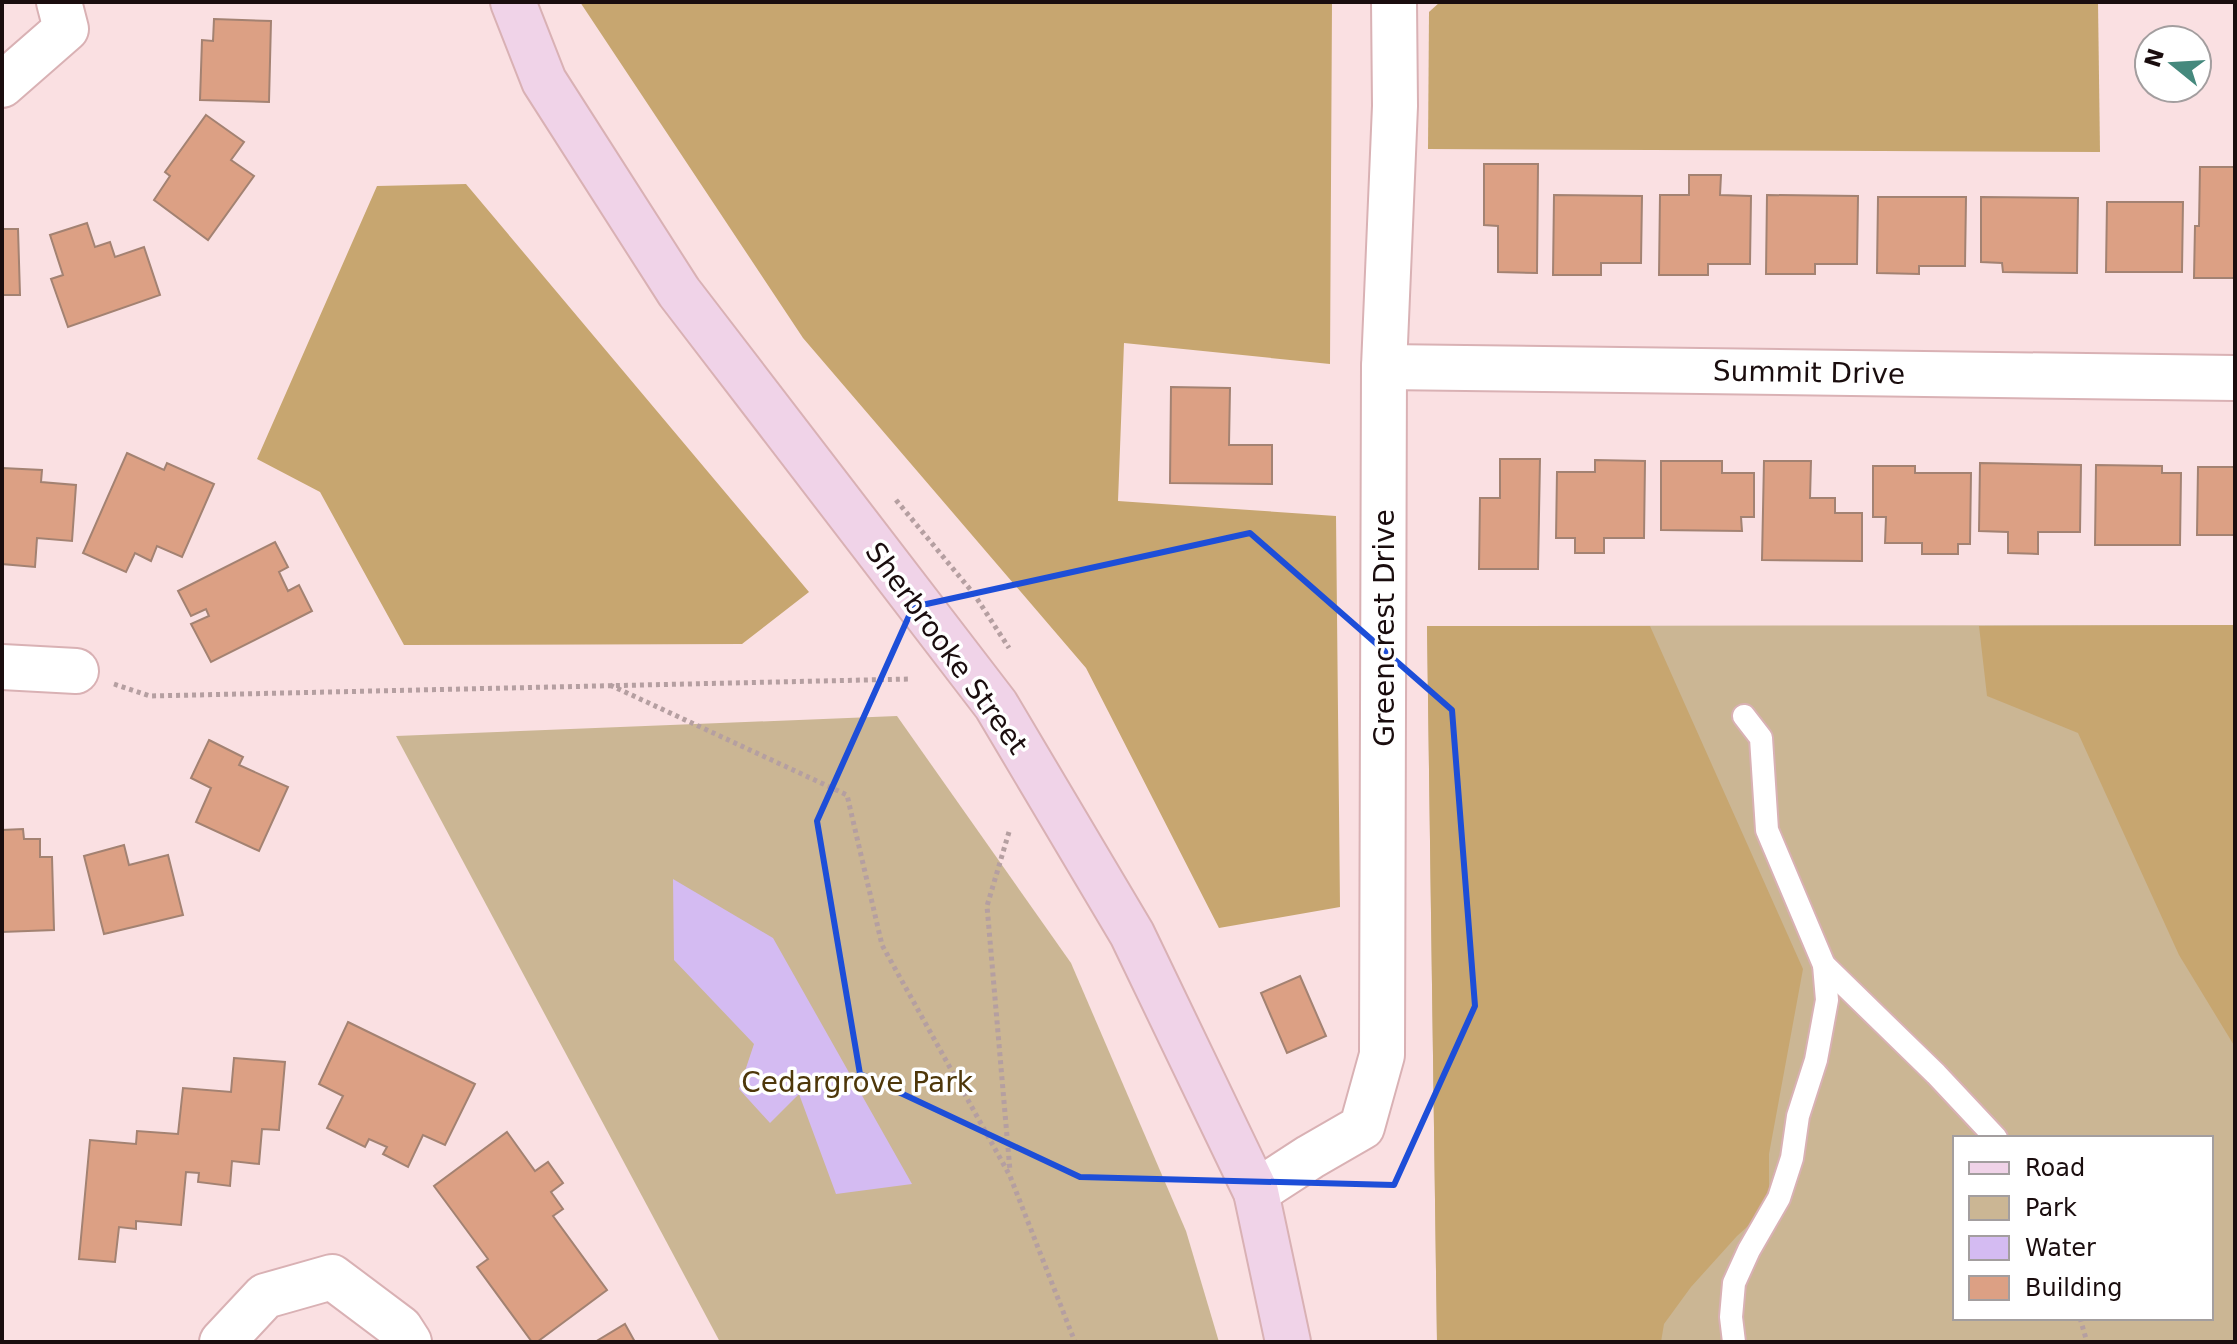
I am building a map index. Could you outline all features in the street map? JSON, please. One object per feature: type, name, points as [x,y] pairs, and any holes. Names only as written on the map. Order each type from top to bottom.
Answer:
[{"type":"main road","name":"Sherbrooke Street","points":[[513,2],[544,81],[679,292],[996,705],[1132,934],[1256,1192],[1288,1342]]},
{"type":"street","points":[[2,85],[66,29],[59,2]]},
{"type":"street","name":"Greencrest Drive","points":[[1256,1192],[1362,1127],[1382,1055],[1384,367],[1395,106],[1394,2]]},
{"type":"street","name":"Summit Drive","points":[[1384,367],[2235,378]]},
{"type":"street","points":[[2,667],[76,671]]},
{"type":"street","points":[[222,1342],[265,1296],[332,1277],[400,1328],[409,1342]]},
{"type":"lane","points":[[1734,1342],[1731,1317],[1734,1283],[1779,1198],[1792,1158],[1798,1116],[1816,1060],[1827,1000],[1824,965],[1767,830],[1761,738],[1744,716]]},
{"type":"lane","points":[[1824,965],[1936,1074],[1994,1136]]},
{"type":"path","points":[[76,671],[150,696],[910,679]]},
{"type":"path","points":[[610,685],[847,795],[882,945],[1010,1176],[1075,1342]]},
{"type":"path","points":[[1009,832],[987,906],[1010,1176]]},
{"type":"path","points":[[2081,1320],[2087,1342]]},
{"type":"highlighted area","points":[[1250,533],[1452,710],[1475,1006],[1394,1185],[1080,1177],[860,1074],[817,821],[913,607]]},
{"type":"green space","points":[[2235,625],[2235,1342],[1437,1342],[1427,626]]},
{"type":"green space","name":"Cedargrove Park","points":[[897,716],[1071,963],[1186,1231],[1219,1342],[720,1342],[396,736]]},
{"type":"shaded area","points":[[580,2],[1332,2],[1330,364],[1124,343],[1118,501],[1336,516],[1340,907],[1219,928],[1086,668],[803,338]]},
{"type":"shaded area","points":[[1440,2],[2098,2],[2100,152],[1428,149],[1429,12]]},
{"type":"shaded area","points":[[466,184],[809,592],[742,644],[404,645],[320,492],[257,459],[377,186]]},
{"type":"shaded area","points":[[2235,625],[2235,1047],[2179,955],[2078,733],[1987,696],[1979,626]]},
{"type":"shaded area","points":[[1427,626],[1650,626],[1803,969],[1769,1154],[1769,1207],[1737,1236],[1691,1287],[1664,1324],[1661,1342],[1437,1342]]},
{"type":"water","points":[[673,879],[773,938],[912,1184],[836,1194],[799,1094],[770,1123],[739,1089],[754,1044],[674,960]]},
{"type":"building","points":[[214,19],[271,21],[269,102],[200,100],[202,40],[213,41]]},
{"type":"building","points":[[206,115],[244,142],[231,160],[254,176],[208,240],[154,200],[170,176],[165,172]]},
{"type":"building","points":[[1484,164],[1538,164],[1537,273],[1498,272],[1498,226],[1484,225]]},
{"type":"building","points":[[2200,167],[2235,167],[2235,278],[2194,278]]},
{"type":"building","points":[[1689,175],[1721,175],[1720,195],[1751,196],[1750,264],[1708,264],[1708,275],[1659,275],[1660,195],[1689,195]]},
{"type":"building","points":[[1554,195],[1642,196],[1641,263],[1601,263],[1601,275],[1553,275]]},
{"type":"building","points":[[1767,195],[1858,196],[1857,264],[1815,264],[1815,274],[1766,274]]},
{"type":"building","points":[[1878,197],[1966,197],[1965,266],[1919,266],[1919,274],[1877,273]]},
{"type":"building","points":[[1981,197],[2078,198],[2077,273],[2003,272],[2002,263],[1981,262]]},
{"type":"building","points":[[2107,202],[2183,202],[2182,272],[2106,272]]},
{"type":"building","points":[[87,223],[95,247],[110,242],[115,257],[144,247],[160,295],[68,327],[51,279],[63,275],[50,235]]},
{"type":"building","points":[[2,229],[18,229],[20,295],[2,295]]},
{"type":"building","points":[[1171,387],[1230,388],[1229,445],[1272,445],[1272,484],[1170,483]]},
{"type":"building","points":[[127,453],[164,470],[167,463],[214,484],[182,557],[157,546],[151,561],[135,553],[126,572],[83,553]]},
{"type":"building","points":[[1500,459],[1540,459],[1538,569],[1479,569],[1480,498],[1500,498]]},
{"type":"building","points":[[1595,460],[1645,461],[1644,538],[1604,538],[1604,553],[1575,553],[1575,538],[1556,538],[1557,472],[1595,472]]},
{"type":"building","points":[[1661,461],[1722,461],[1722,473],[1754,473],[1754,517],[1741,517],[1742,531],[1661,530]]},
{"type":"building","points":[[1764,461],[1811,461],[1810,498],[1835,498],[1835,513],[1862,513],[1862,561],[1762,560]]},
{"type":"building","points":[[1980,463],[2081,465],[2080,532],[2038,532],[2038,554],[2008,553],[2008,532],[1979,531]]},
{"type":"building","points":[[2096,465],[2162,466],[2162,473],[2181,473],[2180,545],[2095,545]]},
{"type":"building","points":[[1873,466],[1915,466],[1915,473],[1971,473],[1970,544],[1958,544],[1958,554],[1922,554],[1922,543],[1885,543],[1886,517],[1873,517]]},
{"type":"building","points":[[2198,467],[2235,467],[2235,535],[2197,535]]},
{"type":"building","points":[[2,468],[42,470],[41,482],[76,485],[72,541],[37,538],[35,567],[2,564]]},
{"type":"building","points":[[275,542],[288,567],[279,572],[288,591],[299,585],[312,611],[211,662],[191,624],[209,616],[206,609],[191,616],[178,591]]},
{"type":"building","points":[[209,740],[243,757],[239,765],[288,787],[259,851],[196,822],[211,788],[191,778]]},
{"type":"building","points":[[23,829],[24,839],[40,839],[40,857],[52,857],[54,930],[2,932],[2,830]]},
{"type":"building","points":[[124,845],[129,865],[168,855],[183,915],[104,934],[84,856]]},
{"type":"building","points":[[1300,976],[1326,1036],[1287,1053],[1261,993]]},
{"type":"building","points":[[348,1022],[475,1084],[445,1145],[423,1135],[408,1167],[383,1154],[387,1147],[369,1139],[365,1147],[327,1128],[343,1096],[319,1084]]},
{"type":"building","points":[[234,1058],[285,1062],[279,1130],[262,1129],[259,1164],[232,1161],[230,1186],[198,1182],[199,1173],[186,1172],[181,1225],[136,1221],[136,1229],[119,1227],[115,1262],[79,1259],[90,1140],[136,1144],[137,1131],[178,1134],[183,1088],[231,1092]]},
{"type":"building","points":[[507,1132],[535,1171],[548,1162],[563,1183],[551,1192],[563,1209],[553,1216],[607,1290],[537,1342],[532,1342],[477,1267],[488,1259],[434,1186]]},
{"type":"building","points":[[625,1324],[635,1342],[595,1342]]}]
